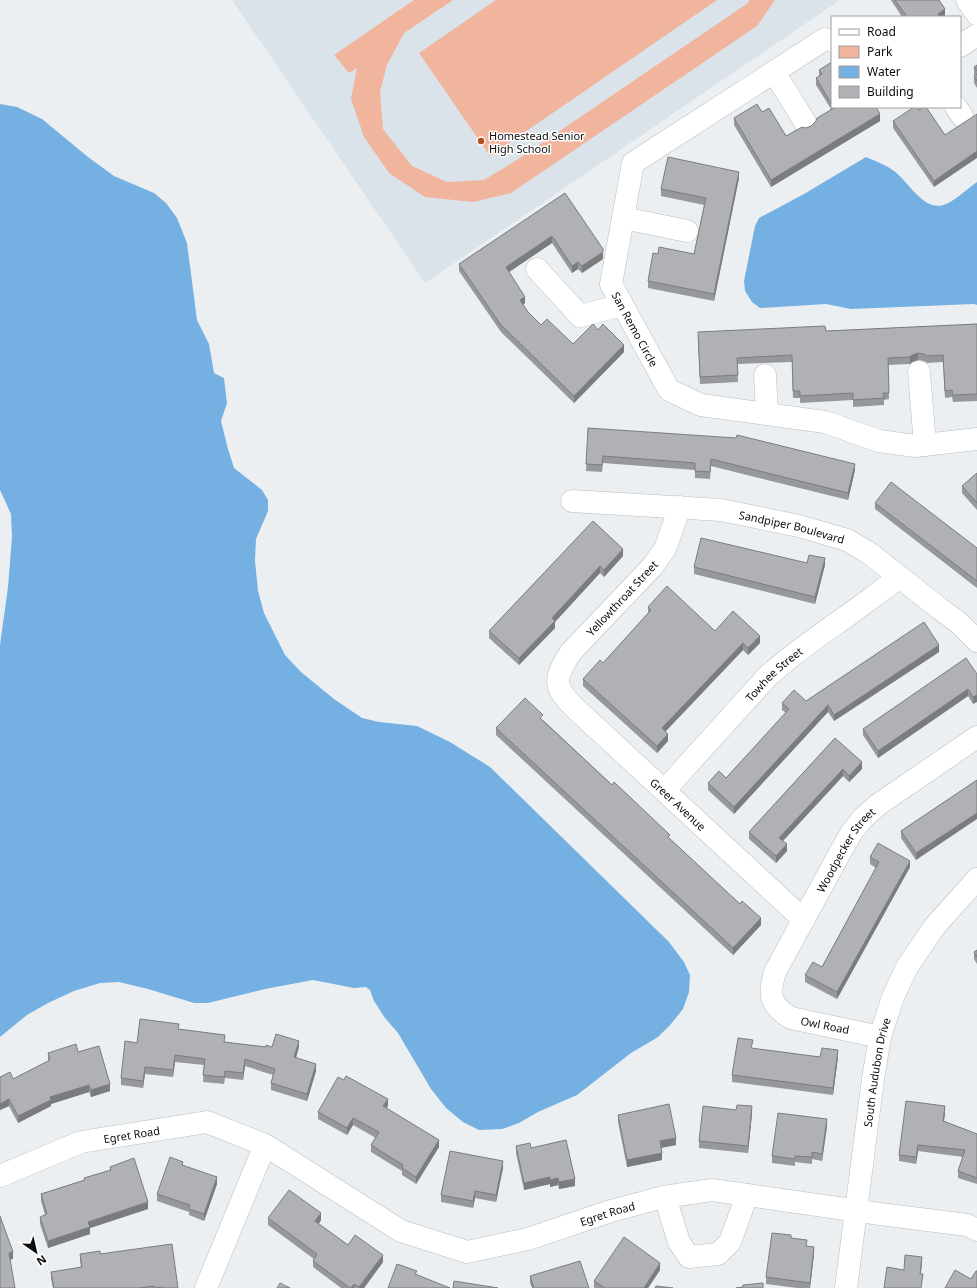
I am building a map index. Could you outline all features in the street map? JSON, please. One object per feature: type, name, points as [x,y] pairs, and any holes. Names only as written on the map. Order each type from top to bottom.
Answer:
[{"type":"street","points":[[967,0],[977,14]]},
{"type":"street","points":[[961,45],[977,35]]},
{"type":"street","name":"San Remo Circle","points":[[831,41],[825,39],[633,163],[611,284],[669,390],[701,405],[825,422],[879,441],[914,446],[977,440]]},
{"type":"street","points":[[774,72],[806,122]]},
{"type":"street","points":[[623,218],[687,231]]},
{"type":"street","points":[[537,269],[580,316],[622,305]]},
{"type":"street","points":[[919,372],[924,445]]},
{"type":"street","points":[[765,375],[767,414]]},
{"type":"street","name":"Sandpiper Boulevard","points":[[572,501],[721,510],[799,526],[837,536],[857,545],[900,577],[959,623],[977,641]]},
{"type":"street","name":"Yellowthroat Street","points":[[558,685],[559,676],[571,652],[651,568],[665,549],[680,507]]},
{"type":"street","name":"Towhee Street","points":[[665,791],[768,676],[783,662],[900,577]]},
{"type":"street","name":"Greer Avenue","points":[[558,685],[563,697],[804,920]]},
{"type":"street","name":"Woodpecker Street","points":[[774,1005],[771,994],[771,984],[775,972],[852,832],[863,818],[879,804],[977,737]]},
{"type":"street","name":"South Audubon Drive","points":[[846,1288],[873,1079],[880,1037],[893,997],[907,967],[935,926],[976,881]]},
{"type":"street","name":"Owl Road","points":[[774,1005],[781,1012],[791,1018],[880,1037]]},
{"type":"street","name":"Egret Road","points":[[0,1176],[81,1142],[207,1122],[265,1145],[401,1230],[466,1252],[528,1239],[611,1211],[665,1197],[712,1190],[968,1225],[977,1230]]},
{"type":"street","points":[[206,1288],[265,1145]]},
{"type":"street","points":[[665,1197],[679,1242],[689,1257],[718,1254],[730,1242],[747,1195]]},
{"type":"shaded area","name":"Homestead Senior High School","points":[[232,0],[840,0],[425,283]]},
{"type":"green space","points":[[414,0],[453,0],[404,33],[387,65],[380,92],[383,129],[412,166],[447,182],[484,180],[517,160],[748,3],[749,0],[775,0],[757,26],[511,193],[473,202],[425,197],[389,173],[364,137],[351,99],[357,68],[349,73],[334,55]]},
{"type":"green space","points":[[496,0],[717,0],[490,156],[419,53]]},
{"type":"water","points":[[0,104],[17,107],[42,119],[88,157],[114,176],[154,193],[166,203],[177,218],[187,243],[197,320],[209,344],[214,373],[224,378],[227,403],[221,421],[234,468],[262,490],[268,500],[268,511],[256,539],[255,561],[258,591],[264,613],[285,655],[301,672],[334,699],[362,718],[379,722],[417,726],[450,742],[490,767],[669,942],[684,962],[690,975],[689,992],[683,1009],[671,1024],[658,1037],[631,1053],[577,1095],[538,1112],[519,1123],[502,1129],[479,1130],[463,1122],[446,1108],[431,1089],[398,1033],[385,1018],[374,1001],[370,990],[366,987],[354,988],[313,980],[265,989],[208,1003],[194,1003],[119,982],[100,983],[74,991],[48,1003],[27,1015],[0,1037],[0,645],[8,587],[12,537],[11,514],[0,490]]},
{"type":"water","points":[[866,157],[894,171],[924,201],[938,206],[950,202],[977,182],[977,305],[851,309],[826,304],[760,308],[752,302],[745,291],[744,281],[755,226],[759,218],[804,194]]},
{"type":"building","points":[[895,0],[939,0],[945,9],[938,14],[939,16],[906,16]]},
{"type":"building","points":[[831,63],[831,103],[816,78],[822,74],[819,70]]},
{"type":"building","points":[[977,74],[977,81],[974,76]]},
{"type":"building","points":[[757,104],[762,112],[769,108],[786,136],[802,127],[806,128],[811,126],[817,118],[834,108],[877,108],[880,114],[771,180],[734,118]]},
{"type":"building","points":[[912,108],[918,108],[919,110],[922,108],[927,108],[945,135],[977,114],[977,151],[934,181],[893,121]]},
{"type":"building","points":[[668,157],[739,172],[714,294],[648,281],[653,253],[658,254],[659,247],[694,254],[706,198],[661,189]]},
{"type":"building","points":[[565,193],[603,249],[603,252],[582,266],[578,262],[572,266],[552,236],[506,267],[525,297],[520,300],[528,312],[541,325],[547,319],[573,344],[593,324],[598,330],[603,324],[624,345],[574,396],[501,325],[459,264]]},
{"type":"building","points":[[977,324],[977,394],[953,395],[952,390],[945,391],[943,355],[927,356],[918,353],[910,357],[888,358],[889,393],[883,393],[884,398],[853,400],[853,393],[800,396],[800,391],[793,391],[792,355],[737,358],[738,375],[700,377],[698,332],[825,326],[826,331]]},
{"type":"building","points":[[588,428],[736,438],[737,435],[855,464],[848,493],[711,459],[710,472],[695,471],[695,463],[603,456],[602,465],[586,464]]},
{"type":"building","points":[[977,473],[977,503],[962,486]]},
{"type":"building","points":[[891,482],[977,548],[977,581],[875,503]]},
{"type":"building","points":[[593,521],[623,549],[604,570],[600,566],[552,618],[555,621],[519,658],[489,631]]},
{"type":"building","points":[[701,538],[807,563],[809,555],[825,558],[815,597],[694,567]]},
{"type":"building","points":[[667,586],[715,631],[733,611],[760,636],[748,648],[743,643],[662,728],[668,734],[657,746],[583,679],[600,660],[603,663],[651,610],[648,607]]},
{"type":"building","points":[[924,622],[939,645],[834,715],[828,705],[734,807],[708,783],[719,771],[726,778],[789,709],[782,703],[794,690],[806,701]]},
{"type":"building","points":[[966,658],[977,674],[977,695],[973,697],[968,689],[878,751],[863,729]]},
{"type":"building","points":[[525,698],[543,715],[540,718],[612,785],[614,782],[670,835],[668,837],[740,904],[742,901],[761,918],[733,948],[496,728]]},
{"type":"building","points":[[835,738],[862,762],[849,776],[843,769],[779,838],[787,844],[776,856],[749,832]]},
{"type":"building","points":[[977,780],[977,813],[916,853],[901,831]]},
{"type":"building","points":[[878,843],[910,861],[837,992],[805,975],[813,962],[822,967],[879,862],[870,857]]},
{"type":"building","points":[[977,950],[977,957],[974,952]]},
{"type":"building","points":[[140,1019],[179,1024],[178,1029],[225,1035],[224,1042],[266,1047],[266,1045],[272,1047],[276,1034],[299,1041],[294,1057],[316,1064],[307,1094],[271,1083],[275,1069],[245,1059],[243,1073],[225,1071],[224,1077],[203,1075],[205,1059],[175,1055],[173,1070],[145,1067],[143,1081],[121,1078],[125,1041],[137,1043]]},
{"type":"building","points":[[738,1038],[753,1040],[751,1048],[820,1057],[822,1048],[838,1050],[833,1088],[732,1075]]},
{"type":"building","points":[[76,1044],[78,1052],[99,1046],[110,1084],[91,1090],[89,1085],[50,1097],[51,1100],[18,1116],[9,1099],[0,1104],[0,1077],[10,1072],[13,1079],[50,1060],[48,1053]]},
{"type":"building","points":[[346,1076],[388,1099],[383,1106],[439,1140],[416,1177],[402,1168],[403,1165],[371,1145],[379,1132],[353,1118],[347,1128],[318,1112],[338,1077],[344,1080]]},
{"type":"building","points":[[906,1101],[945,1106],[943,1121],[977,1134],[977,1178],[958,1171],[965,1150],[918,1145],[916,1157],[899,1155]]},
{"type":"building","points":[[669,1104],[676,1138],[660,1141],[662,1153],[627,1160],[618,1115]]},
{"type":"building","points":[[737,1105],[752,1106],[748,1146],[699,1141],[703,1106],[736,1110]]},
{"type":"building","points":[[778,1113],[827,1119],[822,1154],[812,1152],[812,1157],[795,1156],[795,1159],[772,1156]]},
{"type":"building","points":[[566,1140],[575,1179],[559,1182],[558,1178],[550,1180],[550,1177],[524,1183],[516,1146],[530,1143],[531,1148]]},
{"type":"building","points":[[450,1151],[503,1161],[496,1195],[475,1191],[473,1201],[441,1195]]},
{"type":"building","points":[[170,1157],[183,1162],[182,1165],[217,1177],[204,1214],[189,1209],[190,1205],[157,1194]]},
{"type":"building","points":[[134,1158],[148,1202],[88,1222],[90,1227],[48,1241],[40,1217],[47,1214],[41,1194],[111,1170],[110,1167]]},
{"type":"building","points":[[289,1190],[321,1213],[315,1221],[348,1245],[355,1235],[383,1255],[359,1287],[354,1284],[350,1288],[313,1261],[317,1254],[268,1218]]},
{"type":"building","points":[[0,1216],[13,1252],[9,1253],[15,1288],[0,1288]]},
{"type":"building","points":[[772,1233],[791,1235],[791,1238],[807,1240],[806,1246],[814,1247],[810,1283],[766,1277]]},
{"type":"building","points":[[624,1237],[660,1263],[644,1288],[605,1288],[594,1281]]},
{"type":"building","points":[[172,1244],[178,1288],[155,1288],[154,1286],[139,1288],[54,1288],[51,1272],[82,1267],[80,1254],[100,1251],[100,1254]]},
{"type":"building","points":[[905,1255],[922,1257],[920,1274],[923,1274],[921,1288],[884,1288],[887,1267],[904,1270]]},
{"type":"building","points":[[580,1261],[589,1288],[534,1288],[530,1276]]},
{"type":"building","points":[[397,1264],[417,1271],[415,1274],[450,1288],[388,1288]]},
{"type":"building","points":[[955,1270],[971,1279],[977,1271],[977,1288],[945,1288]]},
{"type":"building","points":[[454,1281],[498,1288],[453,1288]]},
{"type":"building","points":[[280,1283],[290,1288],[277,1288]]},
{"type":"building","points":[[763,1283],[763,1288],[736,1288],[743,1287],[743,1285]]},
{"type":"building","points":[[656,1286],[673,1288],[655,1288]]},
{"type":"place","name":"Homestead Senior High School","points":[[481,141]]}]
